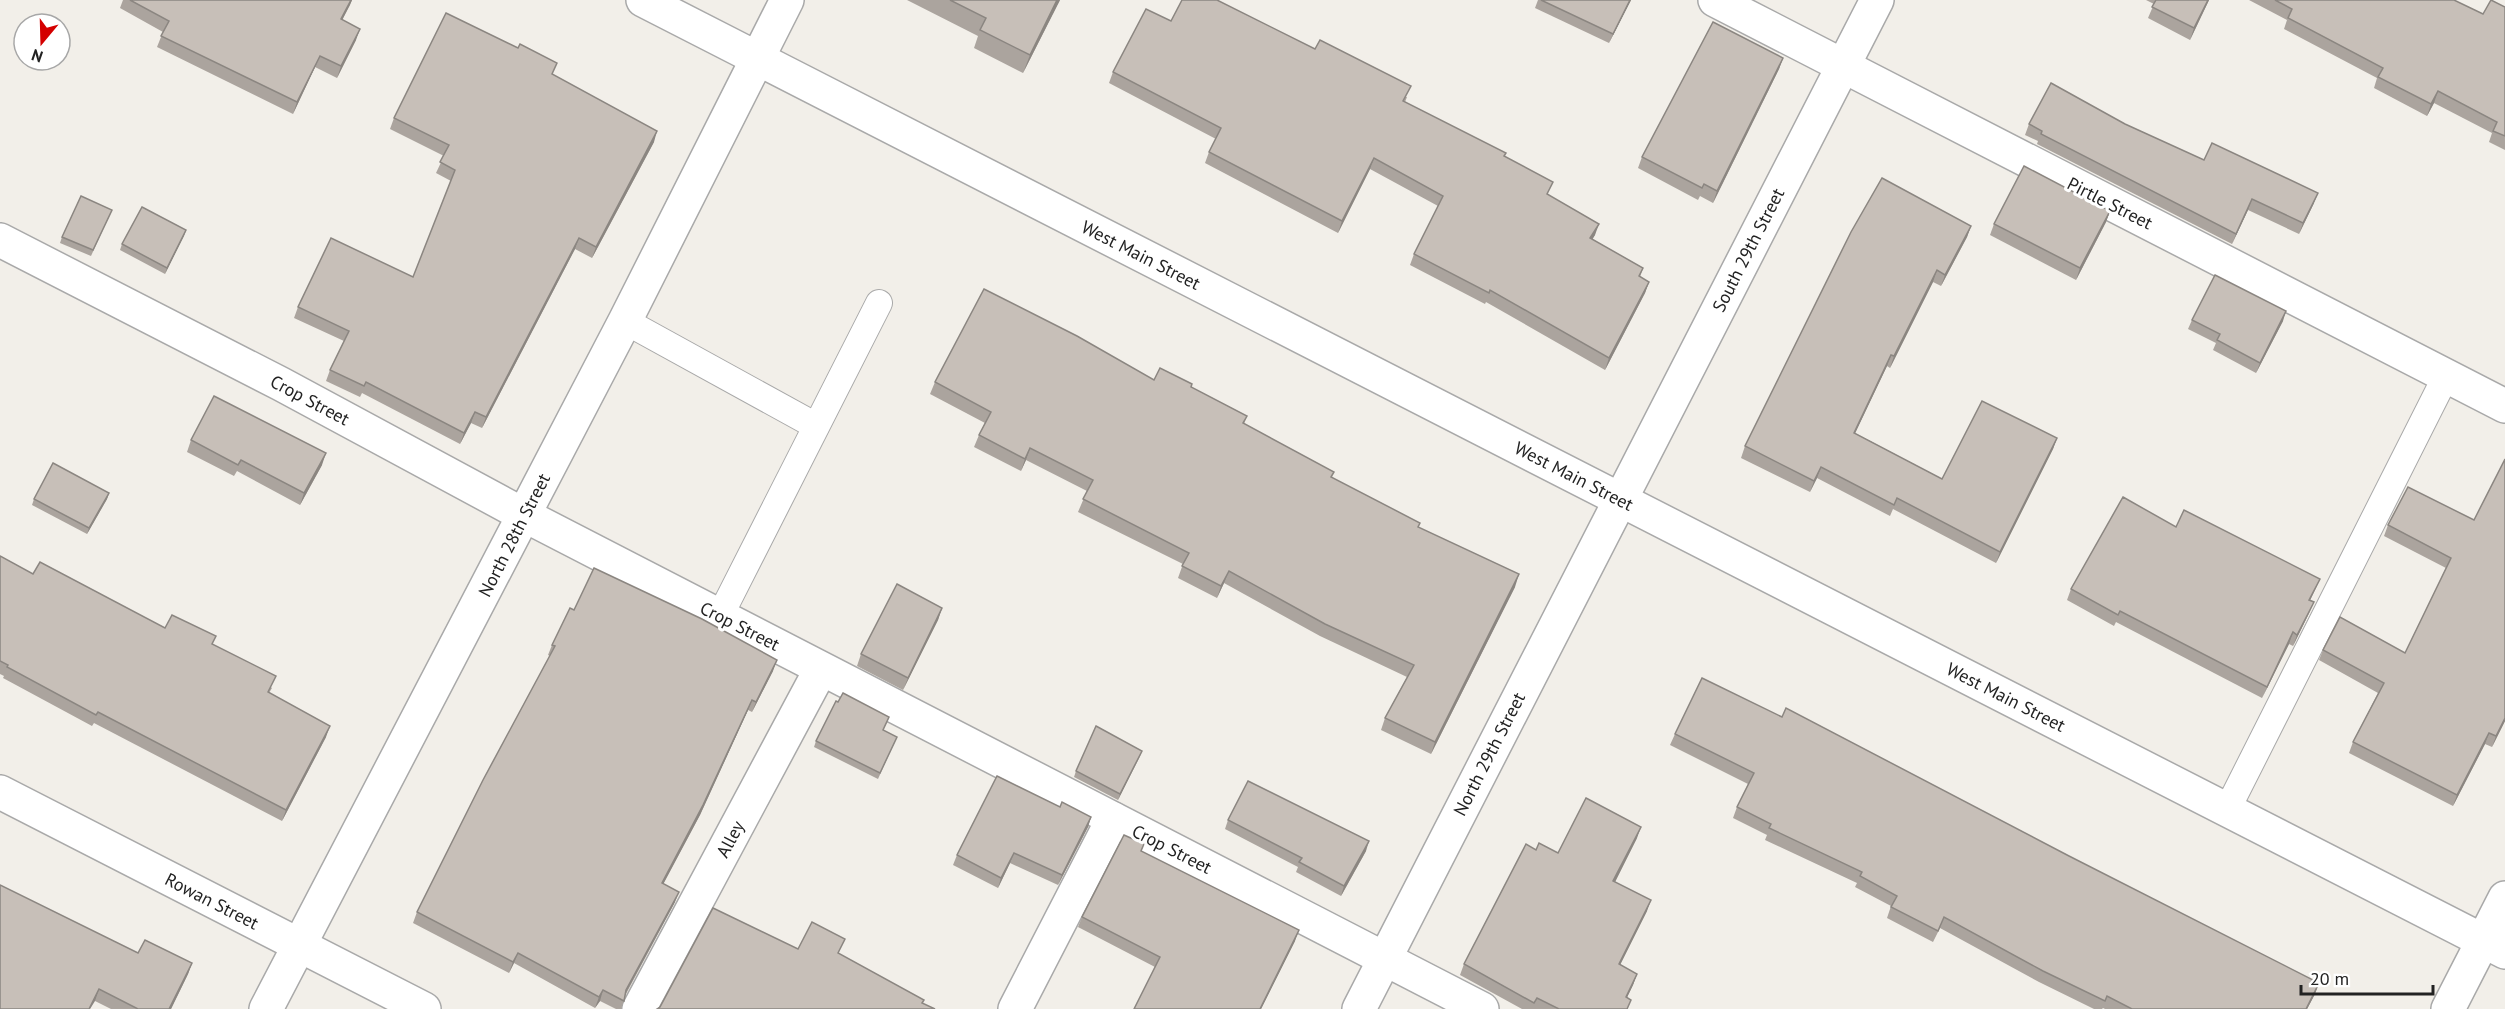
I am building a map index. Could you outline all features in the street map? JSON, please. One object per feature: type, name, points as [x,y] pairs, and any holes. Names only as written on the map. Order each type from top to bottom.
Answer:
[{"type":"street","name":"West Main Street","points":[[643,0],[2494,946]]},
{"type":"street","name":"North 28th Street","points":[[266,1009],[301,946],[625,321],[787,0]]},
{"type":"street","name":"Pirtle Street","points":[[1715,0],[2505,406]]},
{"type":"street","name":"South 29th Street","points":[[1620,500],[1877,0]]},
{"type":"street","name":"Crop Street","points":[[0,240],[281,384],[524,515],[1482,1009]]},
{"type":"street","name":"North 29th Street","points":[[1359,1009],[1620,500]]},
{"type":"street","name":"Alley","points":[[639,1009],[821,669]]},
{"type":"street","name":"Rowan Street","points":[[0,792],[424,1009]]},
{"type":"street","points":[[1016,1009],[1113,819]]},
{"type":"street","points":[[2448,1009],[2494,946],[2505,898]]},
{"type":"lane","points":[[720,616],[879,303]]},
{"type":"lane","points":[[625,321],[816,426]]},
{"type":"lane","points":[[2228,810],[2446,376]]},
{"type":"building","points":[[130,0],[351,0],[341,19],[360,29],[341,66],[320,56],[297,102],[161,36],[169,21]]},
{"type":"building","points":[[950,0],[1057,0],[1030,55],[980,30],[986,18]]},
{"type":"building","points":[[1182,0],[1217,0],[1315,49],[1320,40],[1411,86],[1403,101],[1506,153],[1504,156],[1553,182],[1547,194],[1599,224],[1590,238],[1643,268],[1639,276],[1649,282],[1609,358],[1490,290],[1489,293],[1414,254],[1443,196],[1374,158],[1342,221],[1209,152],[1221,128],[1113,72],[1146,9],[1171,21]]},
{"type":"building","points":[[1541,0],[1630,0],[1613,34]]},
{"type":"building","points":[[2156,0],[2208,0],[2194,28],[2152,7]]},
{"type":"building","points":[[2275,0],[2454,0],[2483,14],[2491,0],[2505,7],[2505,136],[2493,131],[2497,122],[2438,91],[2431,104],[2378,77],[2383,68],[2288,18],[2292,9]]},
{"type":"building","points":[[446,13],[518,48],[520,44],[557,63],[552,74],[657,131],[596,247],[579,238],[486,417],[475,412],[464,433],[366,382],[364,386],[330,370],[349,331],[298,307],[331,238],[413,277],[455,170],[440,162],[449,145],[394,118]]},
{"type":"building","points":[[1713,22],[1783,58],[1717,191],[1704,184],[1702,188],[1642,157]]},
{"type":"building","points":[[2051,83],[2125,124],[2204,160],[2212,143],[2318,193],[2303,223],[2252,199],[2236,234],[2041,134],[2042,131],[2029,124]]},
{"type":"building","points":[[2024,166],[2110,211],[2080,268],[1994,224]]},
{"type":"building","points":[[1882,178],[1971,226],[1945,275],[1937,270],[1894,356],[1891,355],[1854,433],[1942,479],[1982,401],[2057,438],[2000,552],[1897,498],[1894,505],[1821,467],[1814,481],[1745,446],[1851,232]]},
{"type":"building","points":[[81,196],[112,210],[93,250],[62,237]]},
{"type":"building","points":[[142,207],[186,230],[167,268],[122,244]]},
{"type":"building","points":[[2215,275],[2286,311],[2260,363],[2217,340],[2220,334],[2192,320]]},
{"type":"building","points":[[984,289],[1077,336],[1154,380],[1160,368],[1192,384],[1191,387],[1247,416],[1243,423],[1334,472],[1331,477],[1420,523],[1418,527],[1519,574],[1435,742],[1385,718],[1414,665],[1325,624],[1229,571],[1221,586],[1182,566],[1189,553],[1083,499],[1093,480],[1030,448],[1025,459],[979,435],[991,412],[935,382]]},
{"type":"building","points":[[214,396],[326,453],[304,493],[241,460],[238,465],[191,440]]},
{"type":"building","points":[[2505,459],[2505,718],[2496,736],[2489,733],[2457,795],[2353,742],[2384,683],[2323,650],[2340,617],[2405,653],[2451,558],[2388,525],[2408,487],[2474,520]]},
{"type":"building","points":[[53,463],[109,493],[89,528],[34,499]]},
{"type":"building","points":[[2123,497],[2176,527],[2184,510],[2320,579],[2309,600],[2314,602],[2297,635],[2293,632],[2267,687],[2120,611],[2118,615],[2071,589]]},
{"type":"building","points":[[0,556],[33,574],[40,562],[165,628],[172,615],[216,636],[212,644],[276,676],[268,692],[330,726],[286,810],[98,712],[96,715],[0,661]]},
{"type":"building","points":[[594,568],[702,619],[777,660],[756,702],[752,700],[703,805],[662,883],[679,892],[626,990],[624,1001],[603,990],[599,997],[518,953],[513,962],[417,912],[483,780],[555,646],[552,645],[570,608],[574,610]]},
{"type":"building","points":[[897,584],[942,608],[908,678],[861,654]]},
{"type":"building","points":[[1702,678],[1782,717],[1786,708],[2319,983],[2306,1009],[2132,1009],[2107,996],[2105,1001],[2043,971],[1944,917],[1938,931],[1891,907],[1897,896],[1860,876],[1862,872],[1769,828],[1771,824],[1737,807],[1754,773],[1675,734]]},
{"type":"building","points":[[843,693],[889,717],[883,730],[897,737],[880,773],[816,741],[836,701],[838,702]]},
{"type":"building","points":[[1096,726],[1142,751],[1120,794],[1076,771]]},
{"type":"building","points":[[997,776],[1060,807],[1062,802],[1091,817],[1062,875],[1014,853],[1001,878],[957,855]]},
{"type":"building","points":[[1248,781],[1369,841],[1344,886],[1299,862],[1302,858],[1228,820]]},
{"type":"building","points":[[1586,798],[1641,827],[1613,881],[1651,900],[1619,964],[1637,974],[1626,997],[1631,1000],[1627,1009],[1559,1009],[1537,998],[1534,1003],[1464,964],[1526,844],[1536,850],[1539,843],[1558,853]]},
{"type":"building","points":[[1124,835],[1144,844],[1141,851],[1299,930],[1260,1009],[1134,1009],[1160,957],[1082,917]]},
{"type":"building","points":[[0,885],[138,953],[145,940],[192,963],[169,1009],[138,1009],[99,989],[89,1009],[0,1009]]},
{"type":"building","points":[[713,908],[798,949],[812,922],[845,939],[838,953],[924,1000],[922,1003],[935,1009],[657,1009]]}]
